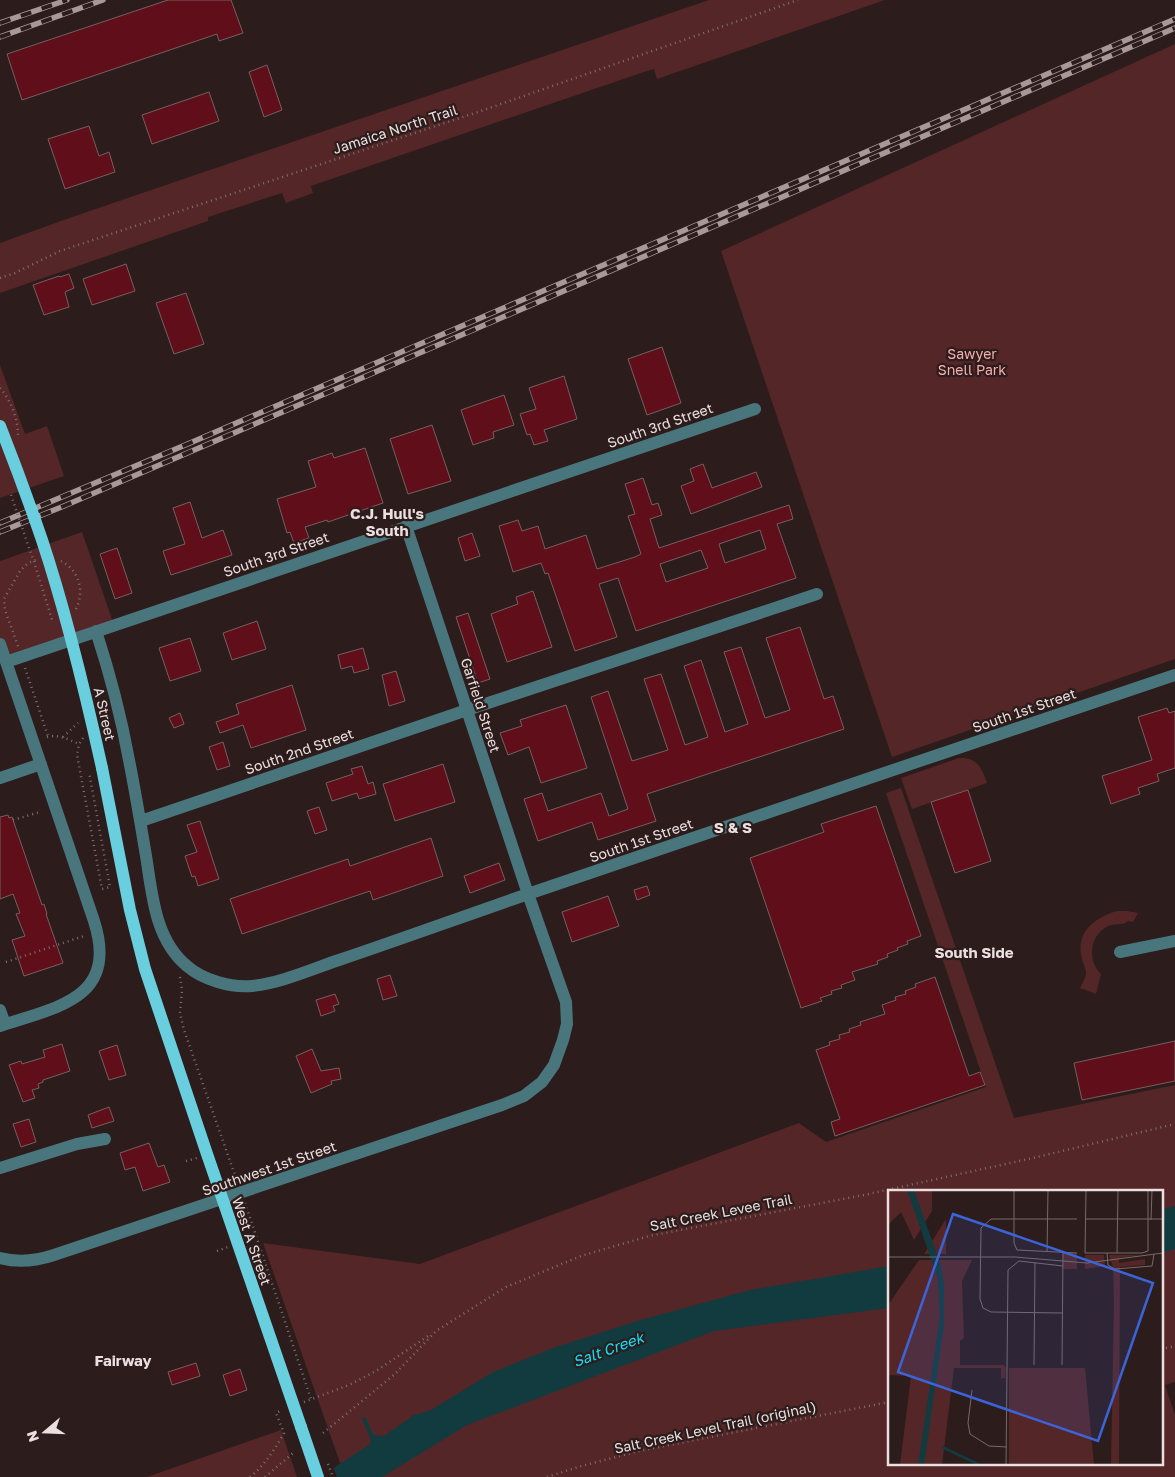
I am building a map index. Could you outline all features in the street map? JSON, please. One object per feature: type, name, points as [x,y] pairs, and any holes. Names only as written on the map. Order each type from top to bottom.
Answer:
[{"type":"main road","name":"A Street","points":[[0,426],[43,541],[64,610],[102,768],[134,928],[144,969],[159,1014]]},
{"type":"main road","name":"West A Street","points":[[159,1014],[318,1477]]},
{"type":"street","name":"South 3rd Street","points":[[6,662],[755,408]]},
{"type":"street","name":"Garfield Street","points":[[406,526],[567,1010],[567,1024],[558,1057],[542,1082]]},
{"type":"street","name":"South 2nd Street","points":[[141,821],[466,710],[817,594]]},
{"type":"street","name":"A Street","points":[[96,631],[119,712],[141,821],[156,916],[164,936],[174,953],[188,968],[208,978],[228,984]]},
{"type":"street","points":[[0,644],[98,931],[100,955],[92,981],[82,993],[68,1002],[3,1025],[0,1010]]},
{"type":"street","name":"South 1st Street","points":[[228,984],[249,986],[270,983],[1175,675]]},
{"type":"street","points":[[0,778],[41,764]]},
{"type":"street","points":[[1120,952],[1175,941]]},
{"type":"street","name":"Southwest 1st Street","points":[[0,1258],[25,1261],[43,1259],[502,1105],[524,1096],[542,1082]]},
{"type":"street","points":[[0,1168],[77,1144],[105,1139]]},
{"type":"path","name":"Jamaica North Trail","points":[[0,278],[15,273],[60,251],[481,111],[798,0]]},
{"type":"path","points":[[9,488],[54,627]]},
{"type":"path","points":[[77,718],[79,727]]},
{"type":"path","points":[[33,742],[48,736],[56,736],[78,744]]},
{"type":"path","points":[[81,736],[83,745]]},
{"type":"path","points":[[85,736],[78,744],[77,755],[102,889],[110,887],[87,763]]},
{"type":"path","points":[[13,820],[40,812]]},
{"type":"path","points":[[6,962],[98,931]]},
{"type":"path","points":[[177,970],[182,990],[180,1013],[184,1030],[311,1399]]},
{"type":"path","name":"Salt Creek Levee Trail","points":[[323,1433],[395,1374],[436,1331],[506,1287],[581,1256],[649,1236],[864,1195],[1033,1158],[1175,1124]]},
{"type":"path","points":[[348,1385],[376,1371],[436,1331]]},
{"type":"path","points":[[1162,1349],[1175,1346]]},
{"type":"path","name":"Salt Creek Level Trail (original)","points":[[547,1477],[578,1467],[639,1452],[888,1402]]},
{"type":"path","points":[[250,1477],[263,1465],[278,1445],[284,1433]]},
{"type":"path","points":[[265,1477],[292,1453]]},
{"type":"green space","points":[[709,0],[885,0],[657,79],[654,69],[644,72],[311,186],[313,193],[286,203],[282,193],[208,217],[208,221],[0,293],[0,243]]},
{"type":"green space","name":"Sawyer Snell Park","points":[[1175,44],[1175,659],[892,757],[721,251]]},
{"type":"green space","points":[[0,365],[25,434],[47,426],[64,476],[0,498]]},
{"type":"green space","points":[[82,532],[114,625],[6,662],[0,644],[0,561]]},
{"type":"green space","points":[[959,758],[970,759],[978,764],[987,783],[912,809],[901,778]]},
{"type":"green space","points":[[901,788],[1014,1118],[1175,1085],[1175,1382],[1165,1385],[1175,1415],[1175,1477],[345,1477],[263,1243],[420,1264],[799,1123],[826,1142],[986,1087],[886,793]]},
{"type":"green space","points":[[1117,911],[1138,913],[1133,922],[1128,921],[1108,926],[1097,936],[1092,948],[1094,962],[1101,974],[1096,994],[1080,988],[1086,973],[1081,956],[1082,938],[1085,931],[1096,921]]},
{"type":"green space","points":[[281,1430],[297,1477],[147,1477],[278,1431]]},
{"type":"water","points":[[1175,1206],[1175,1249],[1162,1253],[1162,1210]]},
{"type":"water","name":"Salt Creek","points":[[888,1266],[888,1308],[714,1331],[467,1425],[382,1477],[320,1477],[370,1444],[371,1435],[384,1436],[414,1415],[431,1410],[493,1372],[553,1348],[637,1321],[750,1290]]},
{"type":"pier","points":[[333,1466],[337,1477],[318,1477],[319,1475]]},
{"type":"building","points":[[168,0],[231,0],[243,33],[219,41],[217,34],[22,100],[7,54]]},
{"type":"building","points":[[267,65],[282,110],[264,117],[249,72]]},
{"type":"building","points":[[209,92],[219,121],[152,144],[142,115]]},
{"type":"building","points":[[89,126],[99,156],[109,152],[115,172],[65,189],[48,139]]},
{"type":"building","points":[[126,264],[135,291],[92,305],[83,279]]},
{"type":"building","points":[[69,274],[74,288],[65,292],[69,307],[44,315],[33,285]]},
{"type":"building","points":[[186,293],[204,344],[174,354],[156,303]]},
{"type":"building","points":[[662,347],[681,403],[647,415],[628,359]]},
{"type":"building","points":[[564,376],[577,419],[544,430],[548,441],[534,445],[530,434],[527,435],[520,414],[536,409],[529,388]]},
{"type":"building","points":[[504,395],[514,425],[493,432],[494,438],[473,445],[461,410]]},
{"type":"building","points":[[432,425],[451,481],[408,494],[390,439]]},
{"type":"building","points":[[365,448],[383,503],[328,522],[327,520],[305,527],[309,538],[294,543],[290,532],[287,533],[277,499],[316,487],[308,461],[332,453],[334,458]]},
{"type":"building","points":[[703,464],[712,488],[756,472],[762,487],[691,514],[681,486],[694,481],[690,469]]},
{"type":"building","points":[[643,478],[652,505],[658,503],[662,515],[650,519],[659,548],[789,505],[793,519],[777,524],[796,578],[636,631],[618,578],[599,584],[617,637],[575,651],[548,573],[545,574],[541,563],[513,572],[499,526],[518,520],[522,531],[538,526],[545,549],[586,535],[597,569],[635,557],[641,554],[628,516],[635,514],[625,484]],"holes":[[[760,530],[766,549],[725,563],[719,544]],[[701,550],[708,568],[666,582],[660,564]]]},
{"type":"building","points":[[190,502],[202,538],[223,530],[232,555],[171,575],[163,551],[185,544],[173,508]]},
{"type":"building","points":[[472,533],[480,556],[465,561],[458,538]]},
{"type":"building","points":[[117,548],[132,593],[115,599],[100,554]]},
{"type":"building","points":[[533,591],[552,647],[507,662],[491,614],[518,604],[516,597]]},
{"type":"building","points":[[468,613],[490,679],[478,683],[456,617]]},
{"type":"building","points":[[257,621],[266,649],[232,660],[223,633]]},
{"type":"building","points":[[800,627],[824,699],[833,696],[844,729],[647,794],[656,821],[598,840],[592,822],[538,841],[524,799],[542,793],[548,811],[601,793],[609,816],[628,809],[591,697],[608,691],[632,761],[668,750],[644,679],[661,674],[685,745],[708,737],[684,666],[701,660],[725,732],[748,724],[724,652],[741,647],[765,718],[790,710],[766,638]]},
{"type":"building","points":[[190,638],[201,671],[170,681],[159,648]]},
{"type":"building","points":[[363,648],[369,669],[354,673],[352,666],[341,669],[338,655]]},
{"type":"building","points":[[396,671],[405,701],[389,706],[382,675]]},
{"type":"building","points":[[292,685],[306,730],[251,748],[243,725],[220,733],[216,722],[239,714],[236,704]]},
{"type":"building","points":[[566,705],[587,768],[541,783],[529,747],[508,755],[500,733],[522,726],[520,720]]},
{"type":"building","points":[[1167,708],[1169,713],[1175,711],[1175,768],[1157,774],[1159,781],[1138,788],[1140,794],[1111,804],[1102,776],[1152,760],[1138,717]]},
{"type":"building","points":[[180,713],[184,724],[174,728],[169,718]]},
{"type":"building","points":[[223,742],[230,766],[217,770],[209,747]]},
{"type":"building","points":[[443,764],[455,802],[395,821],[383,784]]},
{"type":"building","points":[[362,766],[368,784],[373,782],[376,794],[359,799],[357,793],[332,801],[326,783],[353,774],[351,769]]},
{"type":"building","points":[[968,790],[991,861],[955,873],[931,802]]},
{"type":"building","points":[[876,806],[921,936],[907,941],[908,944],[887,954],[888,957],[877,961],[878,964],[852,972],[855,980],[841,985],[842,988],[831,991],[832,994],[820,998],[822,1001],[801,1008],[750,858],[824,832],[821,824]]},
{"type":"building","points":[[319,807],[327,830],[315,834],[307,811]]},
{"type":"building","points":[[8,815],[9,818],[12,817],[42,905],[44,904],[63,963],[24,976],[12,940],[25,936],[16,914],[20,913],[13,894],[0,899],[0,817]]},
{"type":"building","points":[[200,821],[219,879],[198,886],[195,876],[192,877],[185,856],[197,852],[187,825]]},
{"type":"building","points":[[431,838],[443,876],[373,900],[370,891],[242,934],[230,899],[348,859],[350,866]]},
{"type":"building","points":[[499,863],[505,880],[470,893],[464,876]]},
{"type":"building","points":[[647,886],[650,895],[637,900],[634,890]]},
{"type":"building","points":[[608,896],[619,926],[572,942],[562,912]]},
{"type":"building","points":[[390,975],[397,996],[383,1000],[377,979]]},
{"type":"building","points":[[935,977],[969,1076],[980,1072],[985,1085],[835,1136],[831,1122],[840,1119],[816,1050],[830,1045],[829,1042],[840,1039],[839,1035],[850,1032],[849,1029],[861,1025],[860,1022],[885,1014],[882,1005],[896,1000],[895,997],[906,994],[905,991],[916,987],[915,984]]},
{"type":"building","points":[[335,994],[339,1004],[333,1006],[335,1011],[321,1016],[316,1000]]},
{"type":"building","points":[[1175,1041],[1175,1081],[1082,1100],[1074,1063]]},
{"type":"building","points":[[62,1044],[70,1071],[43,1080],[43,1082],[38,1084],[39,1088],[32,1090],[35,1098],[23,1102],[9,1065],[21,1061],[22,1064],[45,1057],[43,1050]]},
{"type":"building","points":[[117,1045],[126,1075],[109,1080],[99,1051]]},
{"type":"building","points":[[312,1049],[321,1071],[339,1068],[341,1079],[331,1081],[332,1084],[311,1093],[296,1056]]},
{"type":"building","points":[[109,1107],[114,1121],[92,1128],[88,1115]]},
{"type":"building","points":[[29,1119],[36,1142],[21,1147],[13,1124]]},
{"type":"building","points":[[149,1143],[158,1167],[164,1165],[170,1182],[143,1191],[135,1167],[125,1170],[120,1153]]},
{"type":"building","points":[[196,1363],[200,1376],[172,1385],[168,1372]]},
{"type":"building","points":[[240,1369],[247,1390],[230,1396],[223,1375]]},
{"type":"waterway","points":[[364,1419],[373,1439]]},
{"type":"railway","points":[[0,23],[67,0]]},
{"type":"railway","points":[[0,37],[103,0]]},
{"type":"railway","points":[[0,523],[1175,19]]},
{"type":"railway","points":[[0,532],[1175,28]]},
{"type":"district","name":"C.J. Hull's South","points":[[387,522]]},
{"type":"district","name":"S & S","points":[[733,827]]},
{"type":"district","name":"South Side","points":[[974,952]]},
{"type":"district","name":"Fairway","points":[[123,1360]]}]
